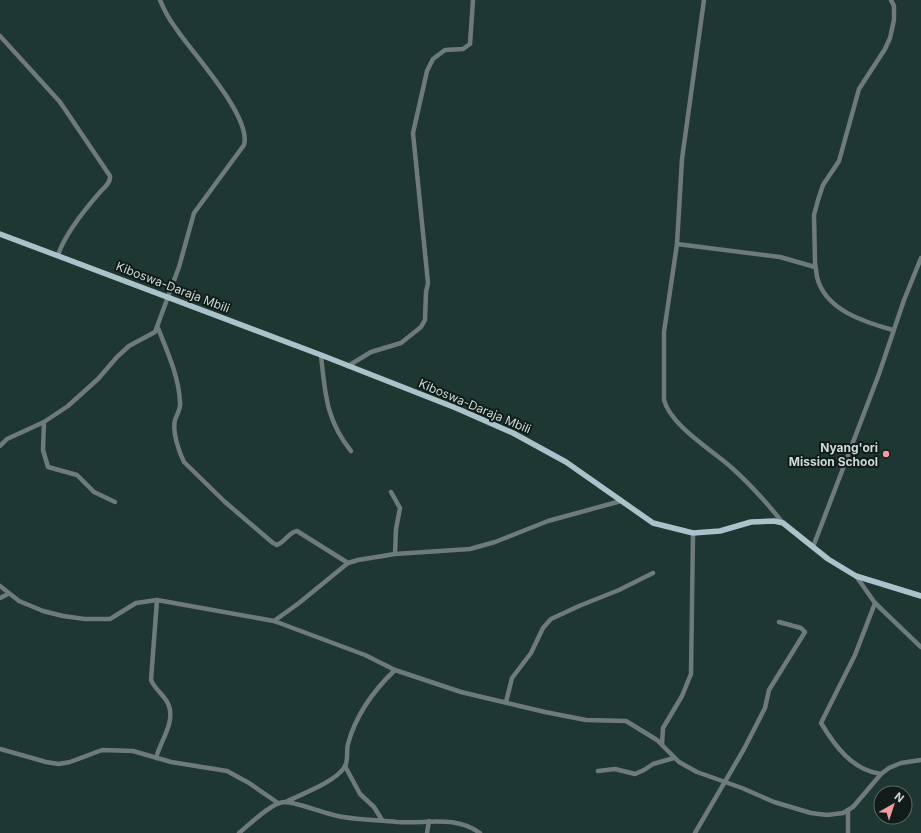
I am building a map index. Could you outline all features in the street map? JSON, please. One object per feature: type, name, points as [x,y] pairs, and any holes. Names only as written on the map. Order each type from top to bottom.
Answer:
[{"type":"main road","name":"Kiboswa-Daraja Mbili","points":[[0,234],[320,355],[456,408],[514,433],[566,462],[652,523],[693,533],[720,530],[751,522],[774,521],[783,523]]},
{"type":"main road","points":[[783,523],[828,559],[856,576],[921,596]]},
{"type":"street","points":[[0,446],[7,439],[44,422],[85,391],[129,346],[151,335],[158,328],[166,297],[179,267],[194,213],[244,145],[246,140],[244,128],[220,86],[174,26],[160,0]]},
{"type":"street","points":[[348,366],[371,352],[401,343],[421,327],[425,320],[426,292],[428,283],[413,133],[427,71],[433,59],[446,50],[463,49],[470,44],[474,0]]},
{"type":"street","points":[[704,0],[682,159],[677,244],[664,332],[663,390],[666,408],[674,420],[745,481],[783,523]]},
{"type":"street","points":[[891,0],[894,6],[894,20],[890,38],[885,49],[859,88],[839,161],[823,186],[814,215],[815,267],[818,284],[836,306],[869,323],[893,330]]},
{"type":"street","points":[[0,36],[60,102],[110,176],[109,182],[88,207],[58,255]]},
{"type":"street","points":[[677,244],[780,257],[815,267]]},
{"type":"street","points":[[813,547],[879,374],[893,330],[921,258]]},
{"type":"street","points":[[158,328],[169,356],[179,393],[180,404],[175,422],[175,430],[184,462],[225,502],[273,543],[277,545],[294,531],[297,531],[348,564]]},
{"type":"street","points":[[320,355],[324,389],[335,430],[350,451]]},
{"type":"street","points":[[44,422],[43,450],[48,467],[77,475],[94,492],[115,502]]},
{"type":"street","points":[[391,492],[400,508],[396,529],[395,554]]},
{"type":"street","points":[[274,621],[300,603],[348,564],[370,557],[481,546],[548,521],[621,501]]},
{"type":"street","points":[[662,744],[663,728],[682,696],[691,674],[693,533]]},
{"type":"street","points":[[506,702],[512,678],[532,653],[543,628],[551,620],[654,573]]},
{"type":"street","points":[[856,576],[876,603],[921,647]]},
{"type":"street","points":[[0,586],[8,594],[43,611],[63,616],[103,620],[110,619],[136,603],[157,600],[274,621],[365,655],[395,670],[461,692],[586,720],[626,721],[662,744],[674,758],[696,772],[774,802],[805,812],[827,815],[848,810],[862,797],[881,774],[901,763],[921,760]]},
{"type":"street","points":[[0,598],[8,594]]},
{"type":"street","points":[[156,758],[167,731],[170,711],[168,703],[154,687],[151,680],[157,600]]},
{"type":"street","points":[[876,603],[855,655],[821,723],[836,748],[851,761],[864,770],[881,774]]},
{"type":"street","points":[[695,833],[726,783],[765,708],[769,690],[805,632],[801,628],[779,622]]},
{"type":"street","points":[[383,820],[374,807],[360,794],[346,766],[348,745],[359,715],[374,691],[395,670]]},
{"type":"street","points":[[0,749],[46,762],[59,764],[70,762],[93,752],[111,749],[132,751],[171,762],[215,768],[230,772],[278,803]]},
{"type":"street","points":[[598,771],[615,769],[635,774],[653,764],[674,758]]},
{"type":"street","points":[[286,802],[336,775],[346,766]]},
{"type":"street","points":[[298,795],[300,806]]},
{"type":"street","points":[[240,833],[278,803],[286,802],[331,815],[363,820],[461,823],[480,833]]},
{"type":"street","points":[[848,810],[848,833]]},
{"type":"street","points":[[427,833],[429,821]]},
{"type":"place","name":"Nyang'ori Mission School","points":[[886,454]]}]
